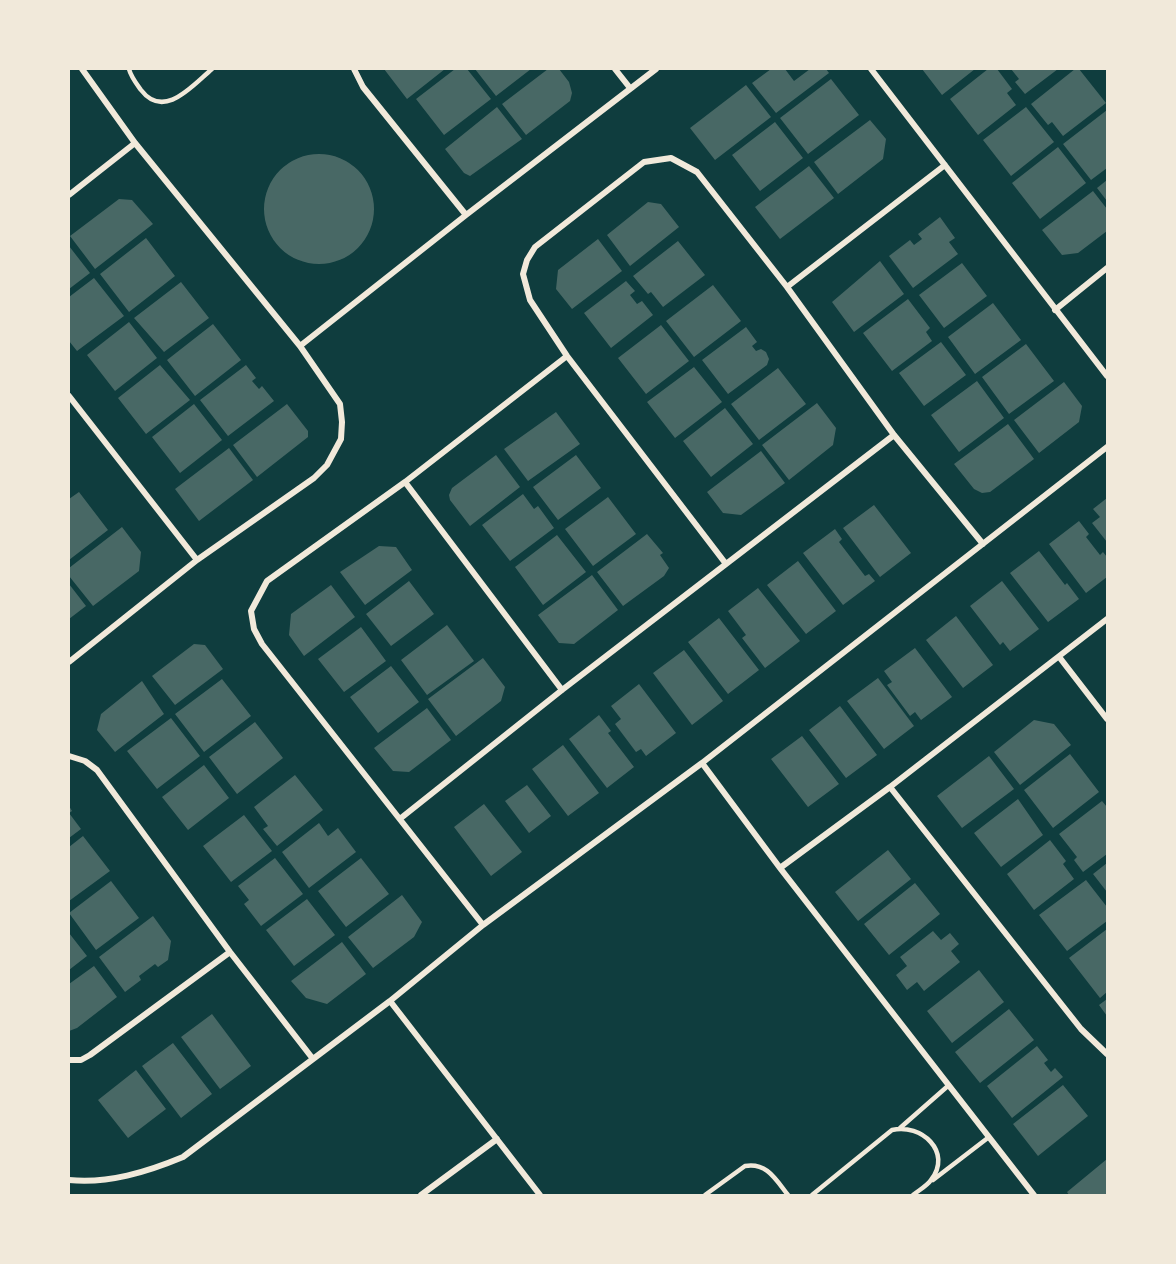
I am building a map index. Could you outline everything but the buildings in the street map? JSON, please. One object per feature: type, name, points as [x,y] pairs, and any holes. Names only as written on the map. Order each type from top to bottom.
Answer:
[{"type":"street","points":[[69,662],[197,560],[314,478],[327,465],[341,439],[342,422],[340,404],[300,346],[135,143],[82,69]]},
{"type":"street","points":[[354,69],[363,87],[466,215]]},
{"type":"street","points":[[615,69],[630,88]]},
{"type":"street","points":[[300,346],[656,69]]},
{"type":"street","points":[[871,69],[1107,376]]},
{"type":"street","points":[[69,195],[135,143]]},
{"type":"street","points":[[726,564],[567,356],[525,289],[523,274],[527,260],[535,247],[644,162],[671,158],[697,172],[787,288],[894,435],[983,544]]},
{"type":"street","points":[[787,288],[945,165]]},
{"type":"street","points":[[1055,310],[1107,268]]},
{"type":"street","points":[[483,925],[262,644],[254,629],[251,611],[267,581],[405,482],[567,356]]},
{"type":"street","points":[[69,396],[197,560]]},
{"type":"street","points":[[401,818],[562,690],[894,435]]},
{"type":"street","points":[[69,1180],[116,1178],[148,1171],[183,1157],[390,1001],[483,925],[702,763],[1107,447]]},
{"type":"street","points":[[405,482],[562,690]]},
{"type":"street","points":[[780,868],[890,787],[1107,620]]},
{"type":"street","points":[[1059,658],[1107,719]]},
{"type":"street","points":[[69,756],[85,761],[97,771],[230,952],[313,1059]]},
{"type":"street","points":[[702,763],[780,868],[1035,1195]]},
{"type":"street","points":[[890,787],[1081,1029],[1107,1054]]},
{"type":"street","points":[[69,1060],[81,1060],[90,1055],[230,952]]},
{"type":"street","points":[[390,1001],[540,1195]]},
{"type":"street","points":[[421,1195],[497,1139]]},
{"type":"lane","points":[[129,69],[147,98],[164,103],[174,100],[212,69]]},
{"type":"lane","points":[[900,1128],[949,1084]]},
{"type":"lane","points":[[812,1195],[892,1130],[900,1128],[919,1132],[933,1145],[938,1163],[931,1181]]},
{"type":"lane","points":[[913,1195],[989,1137]]},
{"type":"lane","points":[[705,1195],[745,1166],[753,1165],[766,1169],[788,1195]]}]
